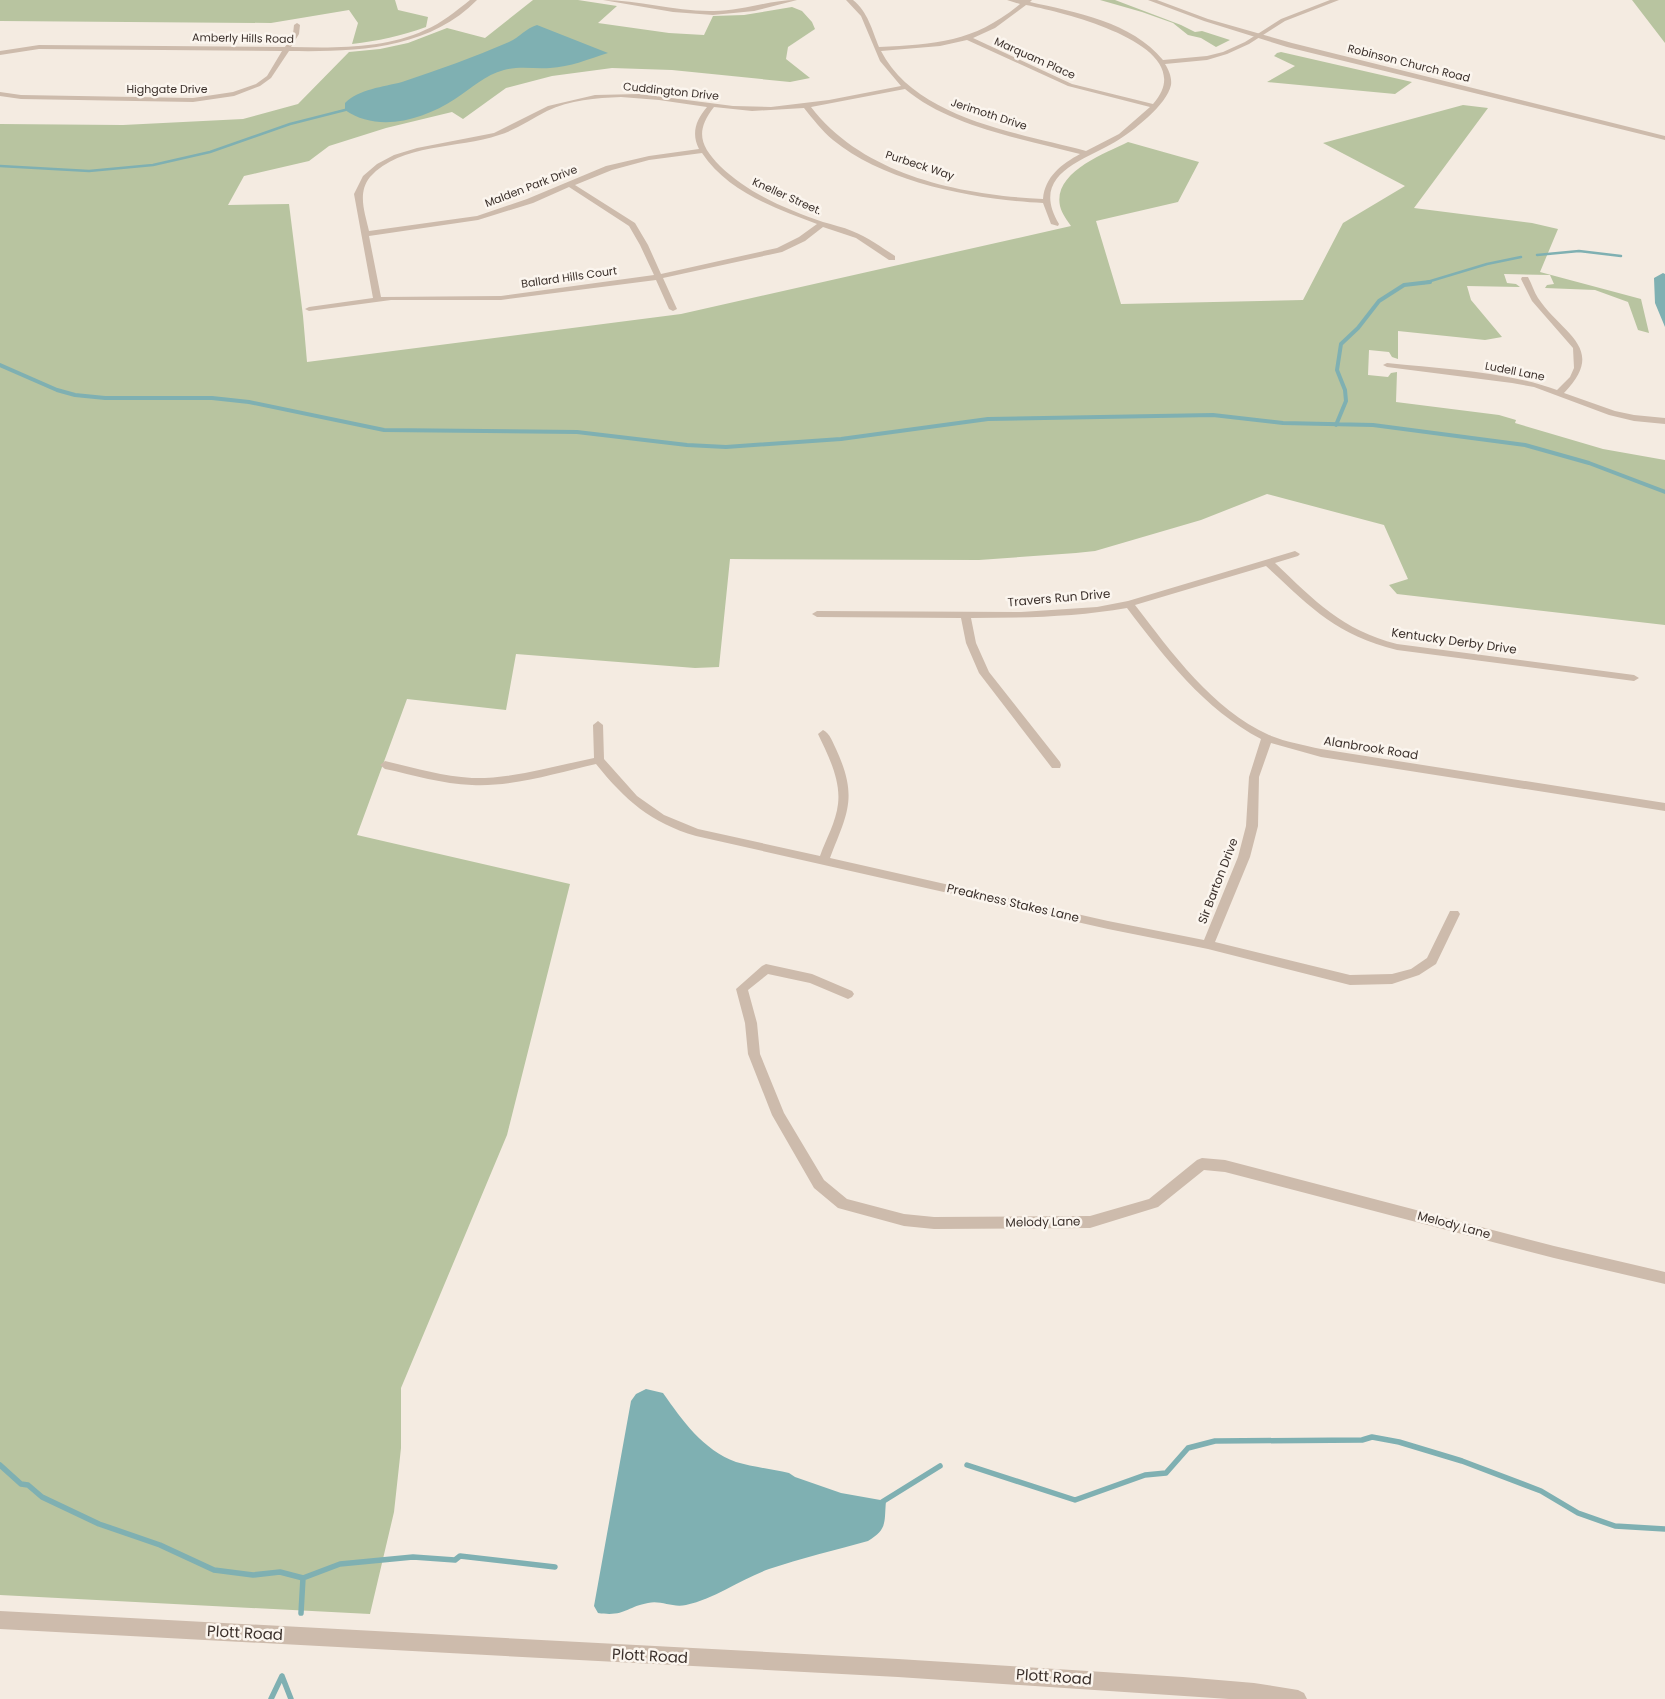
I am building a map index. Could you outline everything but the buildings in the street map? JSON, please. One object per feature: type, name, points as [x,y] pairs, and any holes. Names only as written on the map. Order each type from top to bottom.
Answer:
[{"type":"street","name":"Amberly Hills Road","points":[[0,52],[48,47],[369,48],[411,38],[446,22],[474,0]]},
{"type":"street","points":[[606,0],[714,13],[757,9],[794,0]]},
{"type":"street","points":[[649,6],[655,0]]},
{"type":"street","name":"Jerimoth Drive","points":[[850,0],[862,11],[867,19],[877,49],[885,64],[905,87],[935,106],[971,120],[1086,154]]},
{"type":"street","points":[[1010,0],[1028,2],[1120,30],[1144,44],[1162,62],[1168,81],[1166,90],[1153,106],[1118,138],[1086,154],[1058,172],[1049,184],[1046,201],[1049,215],[1055,224]]},
{"type":"street","name":"Robinson Church Road","points":[[1151,0],[1258,36],[1665,138]]},
{"type":"street","points":[[1162,62],[1217,56],[1234,50],[1283,20],[1336,0]]},
{"type":"street","points":[[877,49],[932,46],[968,38],[996,27],[1028,2]]},
{"type":"street","name":"Highgate Drive","points":[[0,94],[21,97],[207,99],[234,94],[258,85],[269,77],[296,34],[297,25]]},
{"type":"street","name":"Marquam Place","points":[[968,38],[1070,85],[1153,106]]},
{"type":"street","name":"Cuddington Drive","points":[[377,299],[358,194],[360,185],[372,171],[395,157],[425,148],[489,136],[504,131],[546,109],[593,97],[640,96],[712,106],[769,109],[807,107],[905,87]]},
{"type":"street","points":[[702,151],[697,136],[698,125],[704,114],[712,106]]},
{"type":"street","name":"Purbeck Way","points":[[807,107],[817,121],[841,143],[889,168],[922,180],[993,196],[1046,201]]},
{"type":"street","name":"Malden Park Drive","points":[[366,234],[478,218],[530,201],[623,164],[702,151]]},
{"type":"street","name":"Kneller Street.","points":[[702,151],[728,179],[748,193],[822,224],[851,233],[878,247],[892,258]]},
{"type":"street","points":[[569,184],[632,225],[660,277],[673,309]]},
{"type":"street","name":"Ballard Hills Court","points":[[309,309],[377,299],[413,297],[501,298],[660,277],[779,250],[802,239],[822,224]]},
{"type":"street","points":[[1525,279],[1536,299],[1577,348],[1581,358],[1580,367],[1574,378],[1559,393]]},
{"type":"street","name":"Ludell Lane","points":[[1387,365],[1512,380],[1536,385],[1634,418],[1665,421]]},
{"type":"street","name":"Travers Run Drive","points":[[817,614],[897,613],[966,616],[1021,615],[1097,610],[1129,604],[1295,554]]},
{"type":"street","name":"Kentucky Derby Drive","points":[[1268,562],[1306,597],[1348,630],[1371,640],[1397,647],[1634,678]]},
{"type":"street","name":"Alanbrook Road","points":[[1129,604],[1154,637],[1226,713],[1244,726],[1267,738],[1321,752],[1665,807]]},
{"type":"street","points":[[966,616],[971,644],[984,673],[1056,765]]},
{"type":"street","points":[[385,765],[458,780],[486,782],[528,776],[599,760],[598,724]]},
{"type":"street","points":[[823,734],[834,755],[840,774],[844,802],[824,860]]},
{"type":"street","name":"Sir Barton Drive","points":[[1208,945],[1244,857],[1252,826],[1254,777],[1267,738]]},
{"type":"street","name":"Preakness Stakes Lane","points":[[599,760],[633,799],[660,818],[696,832],[1108,925],[1208,945],[1350,980],[1392,980],[1415,972],[1432,961],[1454,914]]},
{"type":"street","name":"Melody Lane","points":[[848,994],[812,979],[766,969],[742,989],[751,1023],[754,1054],[778,1115],[820,1184],[843,1204],[904,1220],[934,1223],[1090,1222],[1153,1203],[1202,1164],[1225,1166],[1554,1252],[1665,1278]]},
{"type":"street","name":"Plott Road","points":[[0,1620],[898,1668],[1183,1686],[1254,1692],[1298,1699]]},
{"type":"green space","points":[[0,0],[395,0],[398,10],[428,17],[426,27],[389,38],[352,44],[358,23],[349,10],[271,23],[0,21]]},
{"type":"green space","points":[[533,0],[578,0],[617,6],[598,23],[669,33],[704,35],[713,16],[744,15],[792,7],[802,11],[812,22],[815,29],[788,47],[786,59],[810,78],[790,82],[672,70],[612,68],[552,76],[506,88],[463,119],[452,112],[386,128],[329,146],[309,161],[244,176],[228,205],[289,204],[307,362],[681,314],[1071,226],[1060,206],[1060,194],[1064,183],[1082,166],[1128,142],[1199,162],[1178,202],[1096,221],[1121,304],[1303,300],[1343,223],[1405,186],[1323,143],[1463,105],[1488,108],[1414,208],[1532,223],[1558,229],[1540,272],[1641,299],[1649,333],[1638,330],[1628,302],[1595,290],[1545,288],[1547,285],[1554,284],[1550,275],[1504,274],[1507,283],[1516,284],[1520,287],[1467,286],[1471,300],[1502,337],[1485,340],[1398,331],[1398,359],[1392,357],[1389,352],[1369,350],[1368,375],[1388,377],[1391,373],[1397,372],[1396,402],[1499,415],[1516,420],[1515,423],[1603,449],[1665,460],[1665,625],[1397,594],[1389,585],[1408,579],[1384,525],[1267,494],[1201,520],[1095,551],[979,560],[730,559],[719,667],[695,668],[516,654],[506,710],[407,699],[357,835],[570,884],[507,1135],[401,1388],[401,1448],[394,1512],[370,1614],[0,1595],[0,124],[123,125],[243,119],[298,104],[349,52],[380,49],[408,43],[447,28],[485,38]]},
{"type":"green space","points":[[1100,0],[1115,0],[1181,25],[1195,32],[1202,31],[1230,40],[1216,47],[1201,38],[1188,35],[1173,23]]},
{"type":"green space","points":[[1632,0],[1665,0],[1665,43]]},
{"type":"green space","points":[[1281,52],[1412,82],[1395,94],[1267,82],[1295,66],[1274,56]]},
{"type":"water","points":[[537,25],[608,53],[565,66],[515,68],[497,72],[455,99],[415,118],[386,122],[372,121],[358,117],[345,110],[345,103],[357,95],[372,89],[402,82],[469,58],[509,42]]},
{"type":"water","points":[[1663,273],[1665,274],[1665,327],[1655,303],[1654,278]]},
{"type":"water","points":[[646,1389],[663,1393],[694,1433],[724,1457],[742,1464],[789,1473],[795,1477],[841,1493],[886,1501],[885,1520],[882,1529],[868,1541],[769,1569],[697,1602],[676,1606],[653,1602],[620,1613],[598,1613],[594,1606],[631,1401],[636,1394]]},
{"type":"waterway","points":[[0,166],[89,171],[153,165],[210,152],[290,124],[345,110]]},
{"type":"waterway","points":[[1537,255],[1579,251],[1621,256]]},
{"type":"waterway","points":[[1426,283],[1487,264],[1521,257]]},
{"type":"waterway","points":[[1426,283],[1430,282]]},
{"type":"waterway","points":[[1336,424],[1346,401],[1345,390],[1337,370],[1341,344],[1358,328],[1379,301],[1404,285],[1426,283]]},
{"type":"waterway","points":[[0,365],[57,390],[75,395],[105,398],[212,398],[249,402],[384,430],[577,432],[687,445],[726,447],[841,439],[988,419],[1213,415],[1283,423],[1336,424]]},
{"type":"waterway","points":[[1336,424],[1373,425],[1525,445],[1589,463],[1665,492]]},
{"type":"waterway","points":[[967,1465],[1075,1500],[1145,1475],[1166,1473],[1188,1448],[1215,1441],[1362,1440],[1372,1437],[1399,1442],[1462,1461],[1541,1491],[1578,1513],[1615,1526],[1665,1529]]},
{"type":"waterway","points":[[0,1465],[21,1484],[28,1485],[42,1497],[99,1524],[160,1545],[214,1570],[253,1575],[280,1572],[303,1578]]},
{"type":"waterway","points":[[882,1502],[940,1466]]},
{"type":"waterway","points":[[303,1578],[340,1564],[413,1557],[455,1560],[460,1556],[555,1567]]},
{"type":"waterway","points":[[301,1613],[303,1578]]},
{"type":"waterway","points":[[271,1699],[282,1676],[291,1699]]}]
